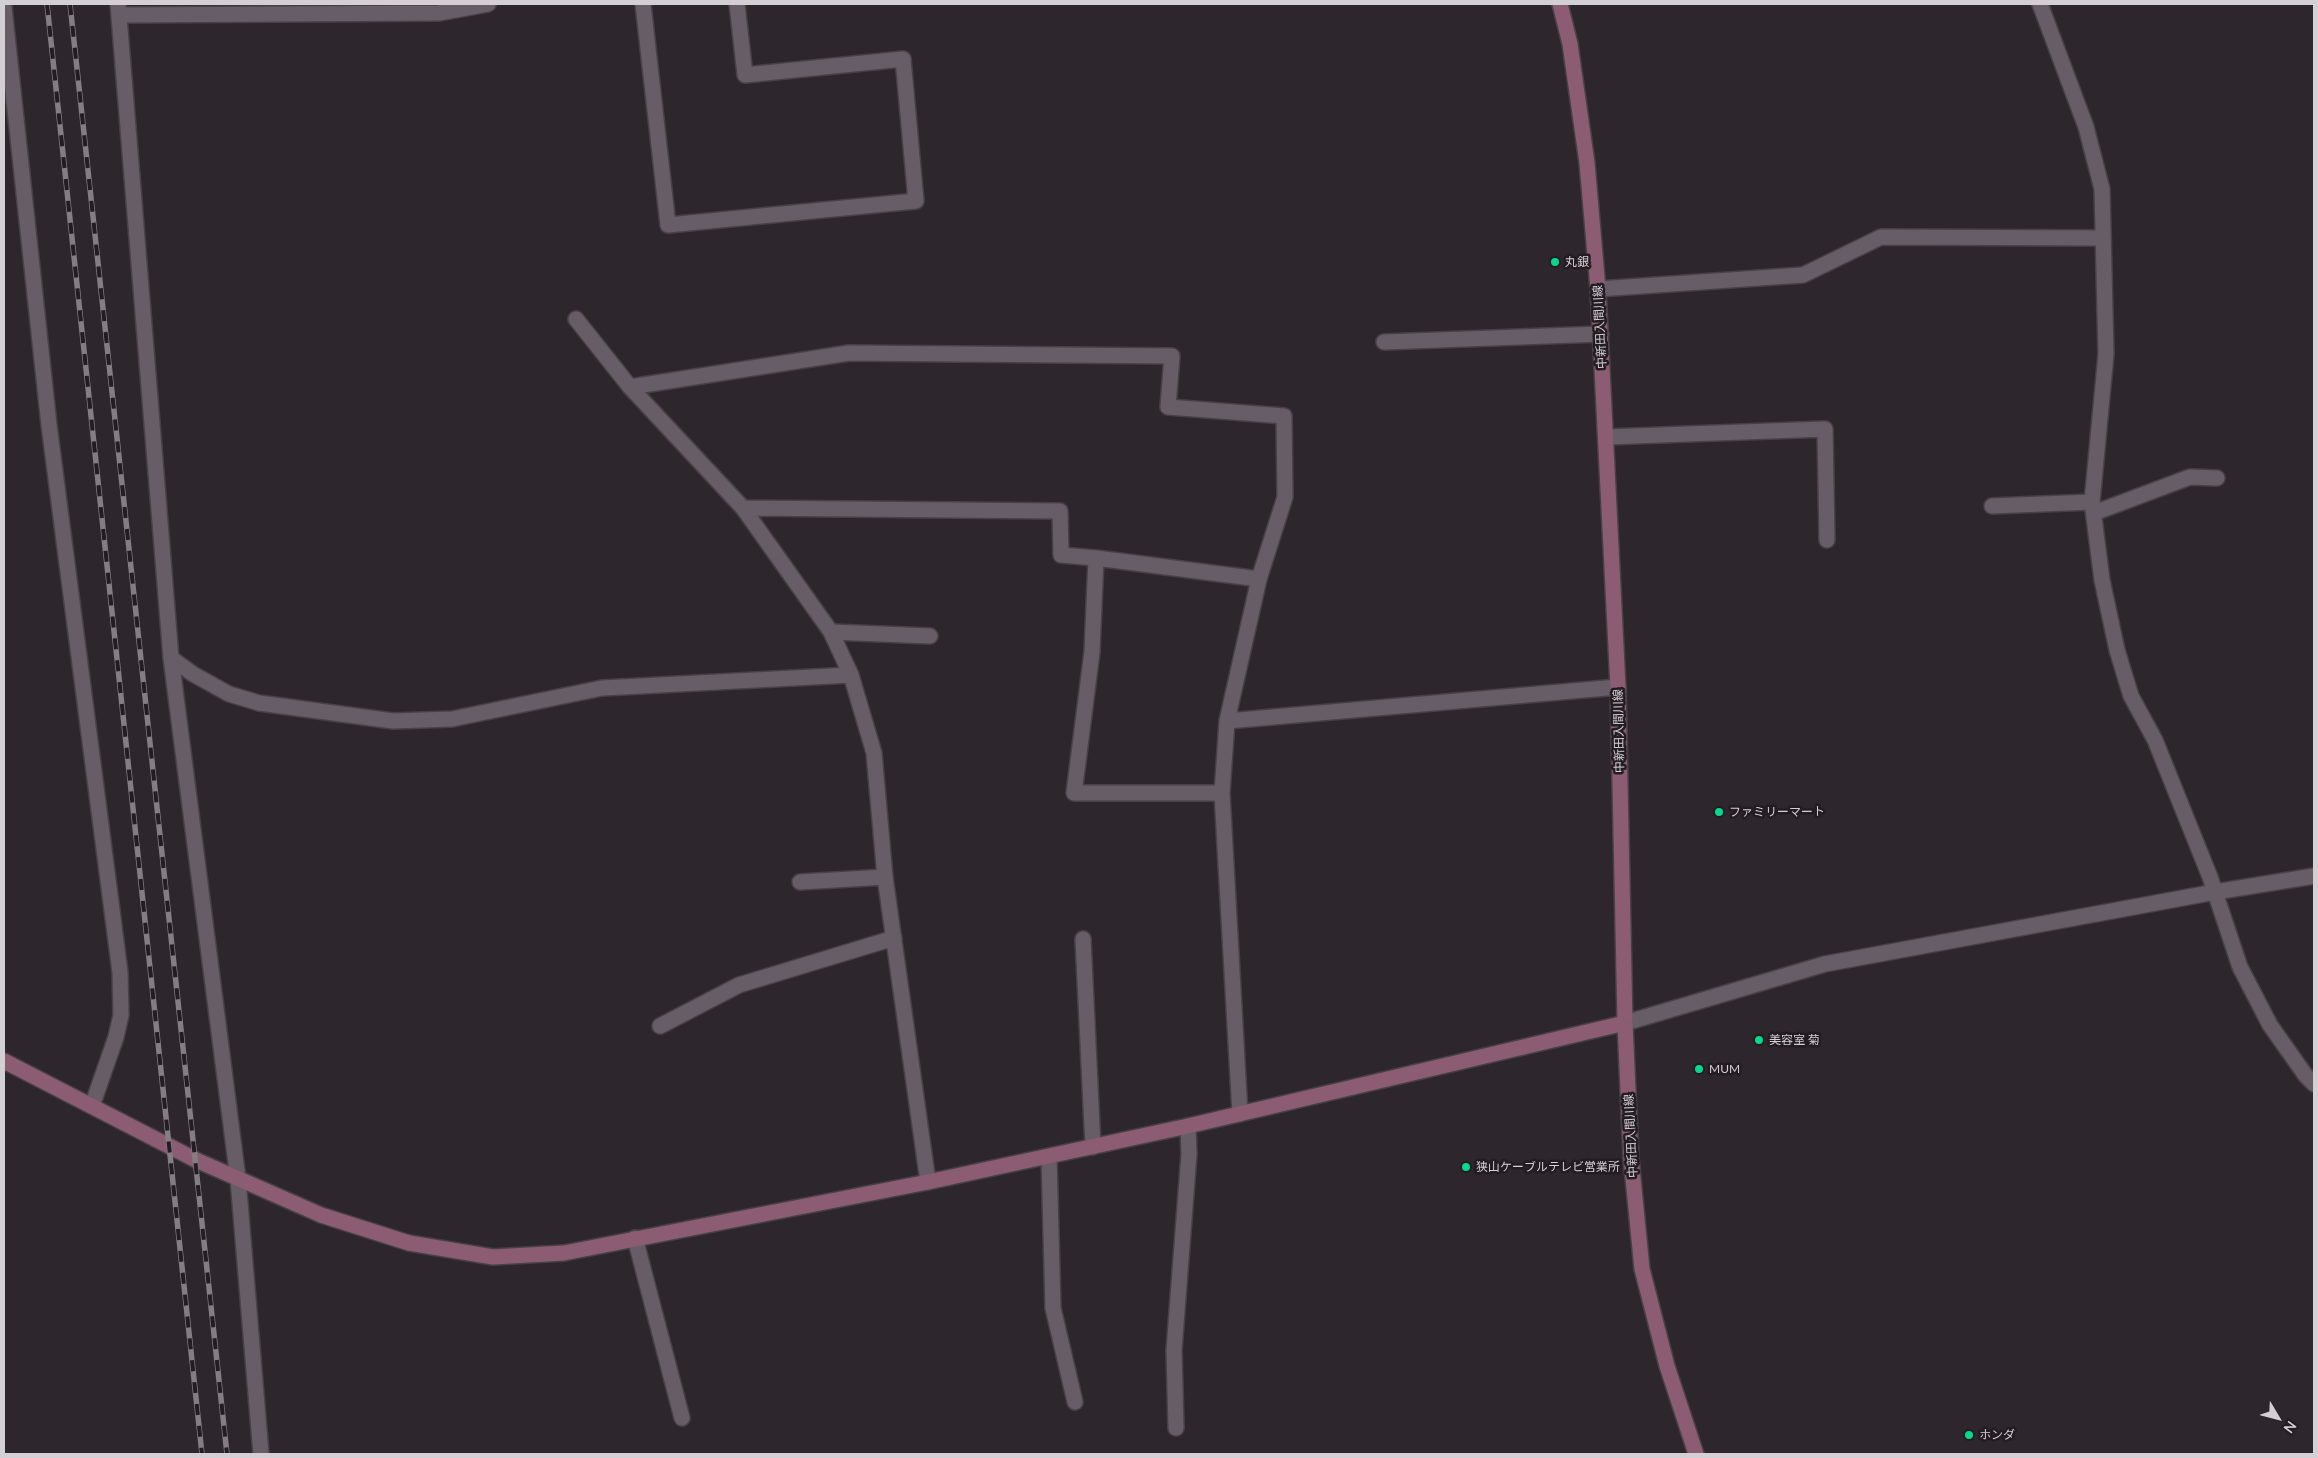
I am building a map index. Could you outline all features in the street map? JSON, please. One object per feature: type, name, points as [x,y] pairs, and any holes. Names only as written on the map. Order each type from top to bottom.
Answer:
[{"type":"street","points":[[261,1454],[238,1179],[171,658],[118,9],[439,13],[488,4]]},
{"type":"street","points":[[643,4],[668,225],[916,201],[903,59],[745,75],[737,4]]},
{"type":"street","name":"中新田入間川線","points":[[1560,4],[1570,44],[1587,163],[1601,334],[1618,687],[1625,1023],[1631,1158],[1642,1269],[1667,1366],[1696,1454]]},
{"type":"street","points":[[2040,4],[2086,127],[2102,189],[2106,354],[2093,508],[2102,580],[2117,650],[2131,696],[2155,740],[2216,892],[2240,967],[2270,1024],[2306,1076],[2314,1084]]},
{"type":"street","points":[[4,6],[50,425],[120,972],[120,1022],[92,1106]]},
{"type":"street","points":[[1598,289],[1803,276],[1881,238],[2103,238]]},
{"type":"street","points":[[576,319],[630,387],[743,508],[831,632],[851,675],[874,752],[885,877],[928,1182]]},
{"type":"street","points":[[1384,342],[1601,334]]},
{"type":"street","points":[[630,387],[849,353],[1172,356],[1168,407],[1284,416],[1285,497],[1259,579],[1227,721],[1222,793],[1240,1114]]},
{"type":"street","points":[[1606,437],[1825,429],[1827,540]]},
{"type":"street","points":[[1992,506],[2093,508],[2190,477],[2217,478]]},
{"type":"street","points":[[743,508],[1060,511],[1061,555],[1259,579]]},
{"type":"street","points":[[1096,558],[1092,652],[1074,793],[1222,793]]},
{"type":"street","points":[[831,632],[930,636]]},
{"type":"street","points":[[171,658],[193,674],[229,694],[259,703],[394,721],[452,719],[602,688],[851,675]]},
{"type":"street","points":[[1227,721],[1618,687]]},
{"type":"street","points":[[4,1061],[238,1179],[321,1215],[409,1243],[493,1257],[564,1253],[928,1182],[1188,1126],[1625,1023],[1825,964],[2216,892],[2314,876]]},
{"type":"street","points":[[800,882],[885,877]]},
{"type":"street","points":[[660,1026],[739,985],[894,938]]},
{"type":"street","points":[[1083,939],[1093,1147]]},
{"type":"street","points":[[1176,1428],[1174,1350],[1188,1154],[1188,1126]]},
{"type":"street","points":[[1049,1157],[1053,1308],[1075,1402]]},
{"type":"street","points":[[635,1238],[682,1418]]},
{"type":"railway","points":[[47,4],[202,1454]]},
{"type":"railway","points":[[70,4],[227,1454]]},
{"type":"place","name":"丸銀","points":[[1555,262]]},
{"type":"place","name":"ファミリーマート","points":[[1719,812]]},
{"type":"place","name":"美容室 菊","points":[[1759,1040]]},
{"type":"place","name":"MUM","points":[[1699,1069]]},
{"type":"place","name":"狭山ケーブルテレビ営業所","points":[[1466,1167]]},
{"type":"place","name":"ホンダ","points":[[1969,1435]]}]
